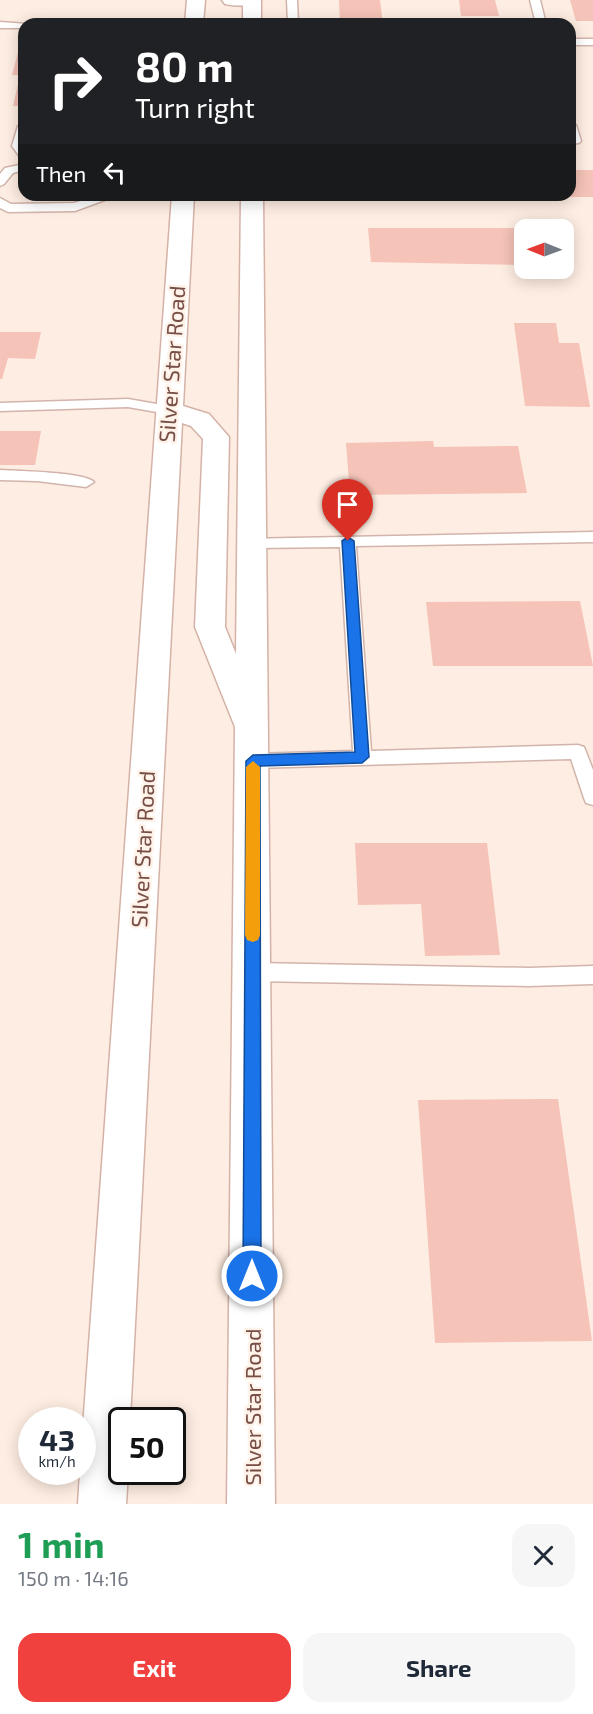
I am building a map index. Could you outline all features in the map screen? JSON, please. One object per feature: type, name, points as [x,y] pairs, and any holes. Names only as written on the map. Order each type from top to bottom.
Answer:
[{"type":"main road","points":[[195,18],[196,0]]},
{"type":"main road","points":[[231,0],[252,0],[252,18]]},
{"type":"main road","name":"Silver Star Road","points":[[102,1504],[183,201]]},
{"type":"main road","name":"Silver Star Road","points":[[251,1504],[252,201]]},
{"type":"main road","points":[[168,410],[200,420],[216,437],[210,627],[253,747]]},
{"type":"lane","points":[[292,0],[293,18]]},
{"type":"lane","points":[[535,0],[540,18]]},
{"type":"lane","points":[[0,24],[18,25]]},
{"type":"lane","points":[[576,42],[593,42]]},
{"type":"lane","points":[[0,182],[9,170],[18,168]]},
{"type":"lane","points":[[0,202],[8,208],[75,207],[94,201]]},
{"type":"lane","points":[[0,407],[128,403],[168,410]]},
{"type":"lane","points":[[0,475],[38,476],[86,482]]},
{"type":"lane","points":[[253,543],[593,537]]},
{"type":"lane","points":[[348,541],[362,757]]},
{"type":"lane","points":[[253,747],[362,757],[578,752],[593,798]]},
{"type":"lane","points":[[253,972],[593,975]]},
{"type":"building","points":[[339,0],[380,0],[382,18],[340,18]]},
{"type":"building","points":[[459,0],[495,0],[499,16],[461,16]]},
{"type":"building","points":[[570,0],[593,0],[593,21],[576,21]]},
{"type":"building","points":[[18,52],[18,75],[12,75]]},
{"type":"building","points":[[18,84],[18,106],[13,106]]},
{"type":"building","points":[[576,170],[593,170],[593,197],[576,197]]},
{"type":"building","points":[[368,228],[514,228],[514,265],[371,262]]},
{"type":"building","points":[[514,323],[556,323],[559,343],[579,343],[590,407],[525,406]]},
{"type":"building","points":[[0,332],[41,332],[35,359],[8,358],[2,379],[0,379]]},
{"type":"building","points":[[0,431],[41,431],[35,465],[0,465]]},
{"type":"building","points":[[433,441],[434,447],[518,446],[527,493],[350,495],[346,443]]},
{"type":"building","points":[[580,601],[593,666],[433,666],[426,602]]},
{"type":"building","points":[[355,843],[487,843],[500,955],[425,956],[421,904],[358,905]]},
{"type":"building","points":[[558,1099],[592,1341],[435,1343],[418,1100]]},
{"type":"slow traffic","points":[[253,767],[253,935]]},
{"type":"route","points":[[252,1276],[253,761],[362,757],[348,541]]}]
